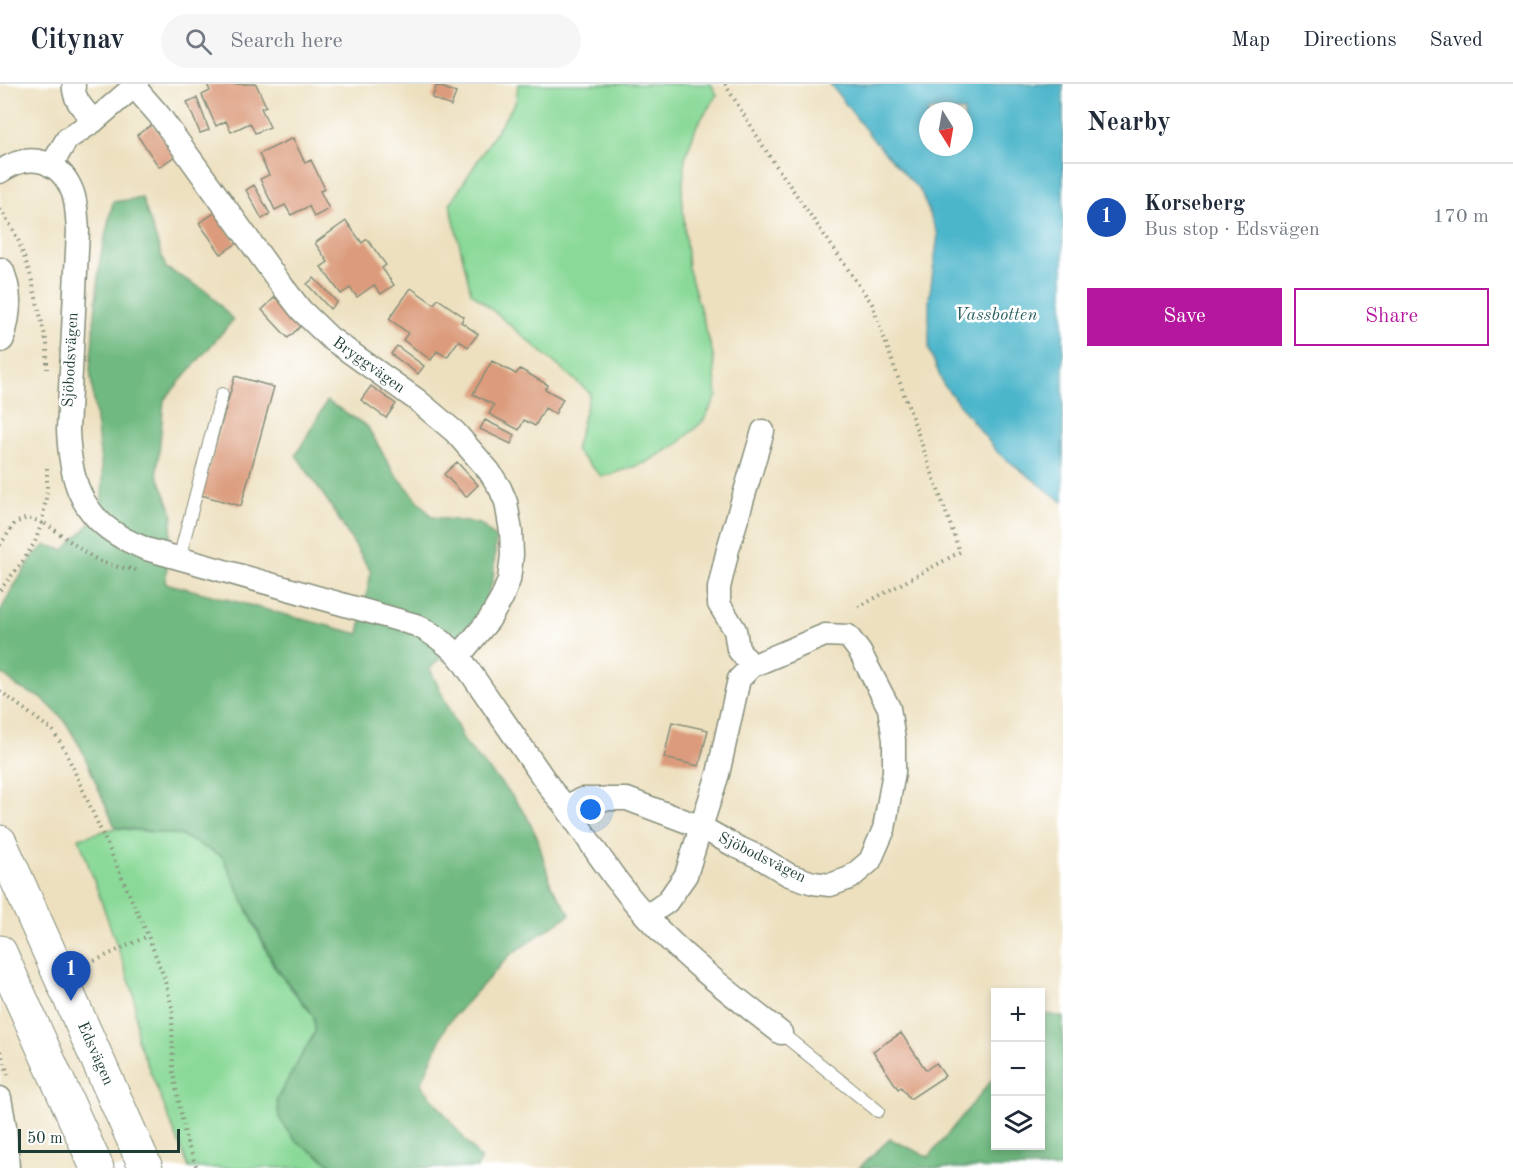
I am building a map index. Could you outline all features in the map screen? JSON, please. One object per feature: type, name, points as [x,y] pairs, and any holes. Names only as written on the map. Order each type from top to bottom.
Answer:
[{"type":"main road","name":"Edsvägen","points":[[0,842],[146,1168]]},
{"type":"main road","points":[[0,952],[98,1168]]},
{"type":"street","name":"Bryggvägen","points":[[51,166],[67,140],[94,121],[135,85],[301,310],[330,338],[417,400],[455,432],[489,471],[506,502],[512,531],[509,580],[489,620],[459,656]]},
{"type":"street","points":[[72,88],[83,108],[94,121]]},
{"type":"street","points":[[0,172],[8,166],[24,161],[39,161],[51,166]]},
{"type":"street","name":"Sjöbodsvägen","points":[[51,166],[61,172],[68,183],[74,196],[77,214],[68,430],[69,452],[75,481],[89,510],[104,526],[121,538],[146,549],[416,625],[445,642],[459,656],[553,792],[566,806],[615,877],[647,916],[702,971],[781,1033]]},
{"type":"street","points":[[0,272],[7,302],[0,338]]},
{"type":"street","points":[[752,666],[738,649],[735,630],[719,604],[719,588],[728,549],[763,431]]},
{"type":"street","name":"Sjöbodsvägen","points":[[566,806],[582,799],[627,799],[701,827],[789,875],[813,883],[830,885],[850,878],[870,861],[884,829],[894,772],[894,740],[888,708],[860,652],[848,636],[825,635],[752,666],[739,679],[718,774],[701,827],[686,875],[667,902],[647,916]]},
{"type":"street","points":[[0,1098],[6,1126],[8,1168]]},
{"type":"lane","points":[[179,559],[222,394]]},
{"type":"lane","name":"Sjöbodsvägen","points":[[781,1033],[878,1112]]},
{"type":"path","points":[[725,84],[768,154],[872,304],[960,552],[855,609]]},
{"type":"path","points":[[0,209],[19,242],[31,277],[47,344],[47,375]]},
{"type":"path","points":[[0,590],[35,542],[42,522],[47,492],[47,460]]},
{"type":"path","points":[[0,545],[15,523],[27,518],[42,522]]},
{"type":"path","points":[[0,691],[53,731],[64,750],[148,936],[164,977],[172,1007],[173,1072],[186,1140],[197,1168]]},
{"type":"path","points":[[88,972],[88,964],[148,936]]},
{"type":"green space","points":[[518,84],[711,84],[717,95],[697,125],[685,158],[682,196],[688,267],[713,354],[717,396],[703,421],[678,444],[645,463],[602,477],[575,450],[590,393],[471,292],[450,204],[516,101]]},
{"type":"green space","points":[[142,198],[166,268],[208,292],[233,320],[164,400],[157,473],[173,514],[165,583],[359,634],[371,572],[329,503],[296,455],[327,401],[367,426],[393,471],[432,517],[480,524],[496,538],[493,581],[477,618],[430,669],[465,743],[509,792],[526,815],[537,837],[551,885],[570,914],[510,955],[447,1024],[421,1084],[481,1160],[477,1168],[337,1168],[295,1140],[279,1118],[277,1099],[315,1032],[314,1017],[275,966],[222,856],[180,835],[115,827],[81,748],[65,721],[43,699],[18,687],[0,672],[0,612],[11,591],[34,555],[46,545],[64,550],[101,513],[103,480],[90,369],[100,259],[113,202]]},
{"type":"green space","points":[[115,828],[180,835],[222,856],[274,967],[314,1017],[315,1032],[277,1099],[279,1118],[295,1140],[336,1168],[189,1168],[137,1039],[134,994],[79,838]]},
{"type":"green space","points":[[1047,1014],[1063,1017],[1063,1168],[859,1168],[890,1139],[929,1157],[991,1081],[991,1150],[1045,1150],[1045,1016]]},
{"type":"water","name":"Vassbotten","points":[[830,84],[1063,84],[1063,502],[998,453],[943,384],[929,349],[929,299],[938,235],[921,192],[872,138]]},
{"type":"building","points":[[207,84],[256,84],[266,106],[261,108],[270,127],[255,133],[250,123],[231,132],[226,121],[216,126],[202,95],[210,91]]},
{"type":"building","points":[[437,85],[456,93],[451,106],[432,98]]},
{"type":"building","points":[[197,98],[209,130],[200,133],[187,102]]},
{"type":"building","points":[[153,124],[175,156],[159,167],[137,135]]},
{"type":"building","points":[[293,138],[305,163],[311,160],[325,189],[320,191],[329,209],[314,217],[309,206],[291,215],[285,205],[275,210],[260,179],[269,175],[259,154]]},
{"type":"building","points":[[254,185],[270,214],[262,219],[246,190]]},
{"type":"building","points":[[216,212],[237,243],[221,254],[199,223]]},
{"type":"building","points":[[346,221],[362,243],[367,239],[386,265],[382,268],[394,285],[381,294],[374,285],[357,297],[350,288],[341,294],[321,267],[328,262],[315,243]]},
{"type":"building","points":[[314,278],[337,302],[330,309],[307,284]]},
{"type":"building","points":[[411,288],[434,304],[438,299],[464,317],[461,322],[478,334],[468,347],[459,340],[447,357],[437,351],[431,360],[403,340],[408,333],[389,319]]},
{"type":"building","points":[[275,297],[302,325],[288,338],[262,310]]},
{"type":"building","points":[[397,346],[424,366],[418,374],[391,354]]},
{"type":"building","points":[[492,361],[516,374],[520,369],[548,385],[545,389],[563,399],[555,414],[545,408],[535,426],[524,420],[519,430],[489,414],[494,405],[473,394]]},
{"type":"building","points":[[235,376],[274,387],[241,506],[201,495]]},
{"type":"building","points":[[371,386],[396,404],[386,418],[361,400]]},
{"type":"building","points":[[485,420],[515,435],[511,444],[480,429]]},
{"type":"building","points":[[457,462],[478,485],[466,497],[444,474]]},
{"type":"building","points":[[672,722],[708,730],[699,766],[664,758]]},
{"type":"building","points":[[901,1033],[926,1070],[936,1063],[945,1076],[910,1099],[901,1087],[898,1089],[873,1051]]},
{"type":"place","name":"Korseberg","points":[[71,1001]]}]
